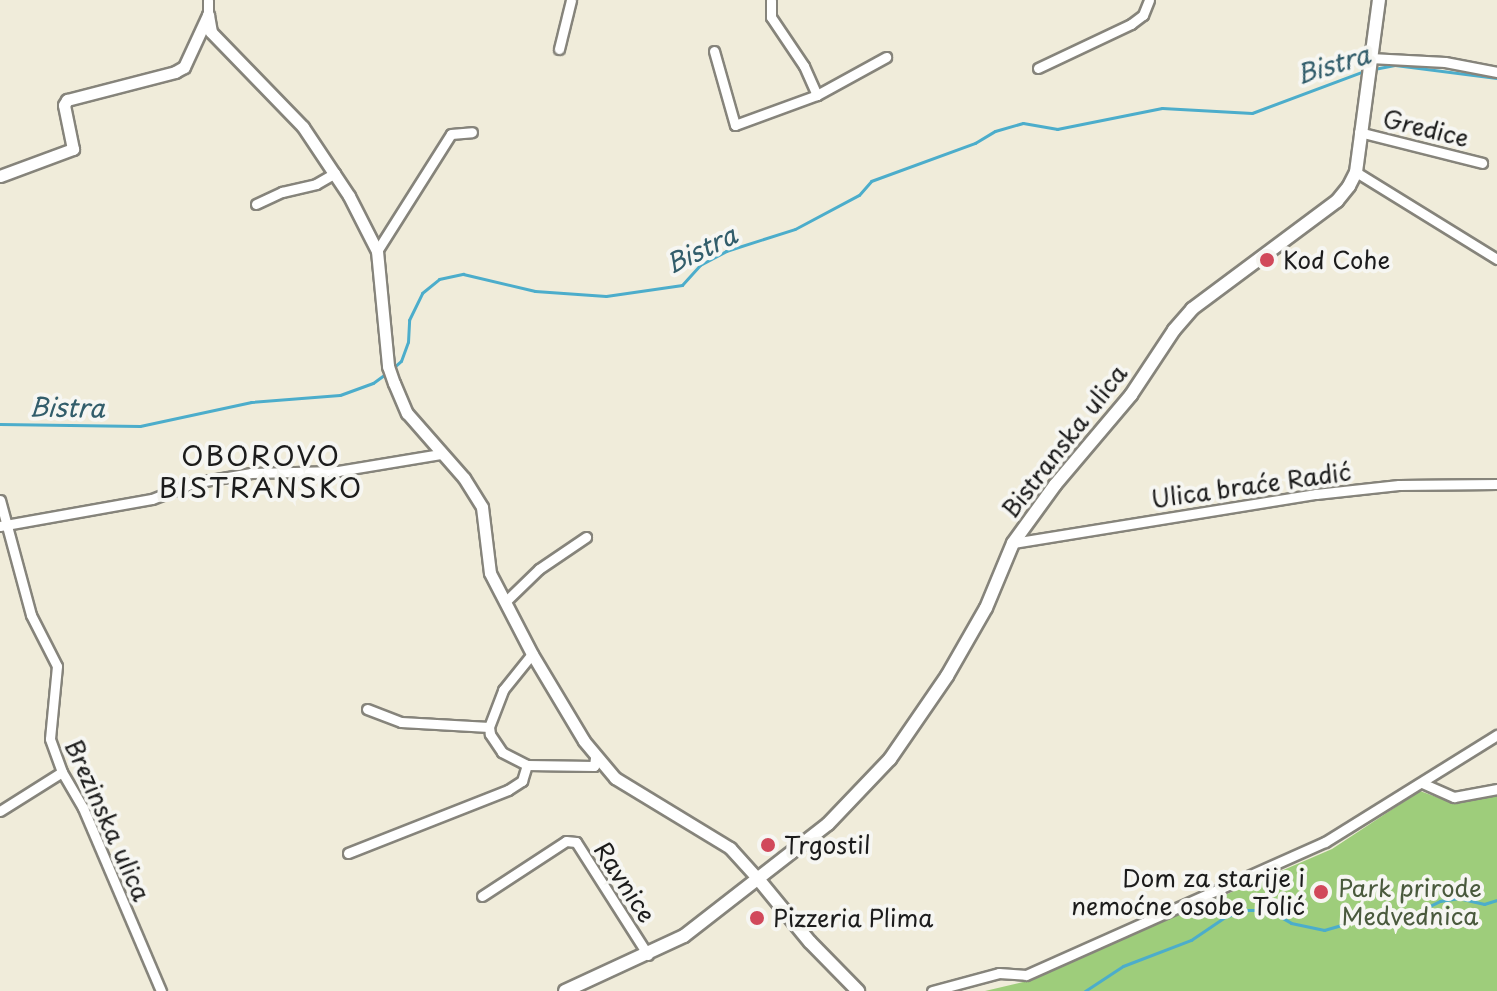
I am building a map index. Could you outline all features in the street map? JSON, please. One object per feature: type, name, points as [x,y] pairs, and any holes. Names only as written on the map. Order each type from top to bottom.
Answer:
[{"type":"main road","points":[[1356,172],[1379,0]]},
{"type":"main road","name":"Bistranska ulica","points":[[565,991],[684,936],[828,824],[890,759],[970,635],[1013,543],[1055,485],[1131,395],[1192,309],[1337,201],[1356,172]]},
{"type":"main road","points":[[759,880],[810,942],[858,991]]},
{"type":"street","points":[[208,0],[211,32],[303,127],[335,173],[377,251],[391,374],[407,413],[464,478],[482,507],[490,573],[532,654],[595,758],[615,778],[730,848],[759,880]]},
{"type":"street","points":[[559,49],[571,0]]},
{"type":"street","points":[[771,0],[771,17],[804,66],[817,95]]},
{"type":"street","points":[[1038,68],[1131,24],[1143,15],[1149,0]]},
{"type":"street","points":[[0,176],[73,149],[64,105],[67,100],[184,67],[208,15]]},
{"type":"street","points":[[714,51],[735,125],[817,95],[886,57]]},
{"type":"street","points":[[1369,65],[1445,62],[1497,72]]},
{"type":"street","points":[[377,251],[451,134],[472,132]]},
{"type":"street","name":"Gredice","points":[[1359,132],[1482,163]]},
{"type":"street","points":[[1356,172],[1497,259]]},
{"type":"street","points":[[256,204],[282,192],[316,184],[335,173]]},
{"type":"street","points":[[4,524],[152,499],[193,483],[251,473],[338,471],[441,454]]},
{"type":"street","name":"Ulica braće Radić","points":[[1013,543],[1316,494],[1399,485],[1497,484]]},
{"type":"street","name":"Brezinska ulica","points":[[0,500],[31,615],[57,666],[50,739],[161,991]]},
{"type":"street","points":[[505,602],[539,569],[586,537]]},
{"type":"street","points":[[532,654],[503,690],[489,727],[490,734],[502,752],[527,765],[594,766],[595,758]]},
{"type":"street","points":[[367,709],[401,722],[489,727]]},
{"type":"street","points":[[932,991],[999,973],[1026,975],[1325,842],[1497,735]]},
{"type":"street","points":[[348,853],[508,790],[522,781],[527,765]]},
{"type":"street","points":[[0,811],[62,772]]},
{"type":"street","points":[[1422,783],[1454,797],[1497,789]]},
{"type":"street","name":"Ravnice","points":[[482,896],[566,841],[576,842],[648,955]]},
{"type":"green space","name":"Park prirode Medvednica","points":[[1420,791],[1453,803],[1497,793],[1497,991],[985,991],[1023,982],[1332,849]]},
{"type":"waterway","name":"Bistra","points":[[1374,69],[1395,65],[1497,78]]},
{"type":"waterway","name":"Bistra","points":[[394,367],[401,361],[408,342],[409,320],[422,293],[439,279],[463,274],[535,291],[606,296],[682,285],[700,265],[726,251],[795,229],[859,195],[871,181],[975,143],[995,131],[1023,123],[1057,129],[1162,108],[1252,113],[1367,70]]},
{"type":"waterway","name":"Bistra","points":[[0,424],[140,426],[251,402],[340,395],[373,383],[388,372]]},
{"type":"waterway","points":[[1085,991],[1123,966],[1191,940],[1225,917],[1245,910],[1268,910],[1291,923],[1324,930],[1362,919],[1407,917],[1440,901],[1458,898],[1484,904],[1497,900]]},
{"type":"place","name":"Kod Cohe","points":[[1267,260]]},
{"type":"place","name":"Trgostil","points":[[768,845]]},
{"type":"place","name":"Dom za starije i nemoćne osobe Tolić","points":[[1321,892]]},
{"type":"place","name":"Pizzeria Plima","points":[[757,918]]},
{"type":"district","name":"OBOROVO BISTRANSKO","points":[[261,471]]}]
